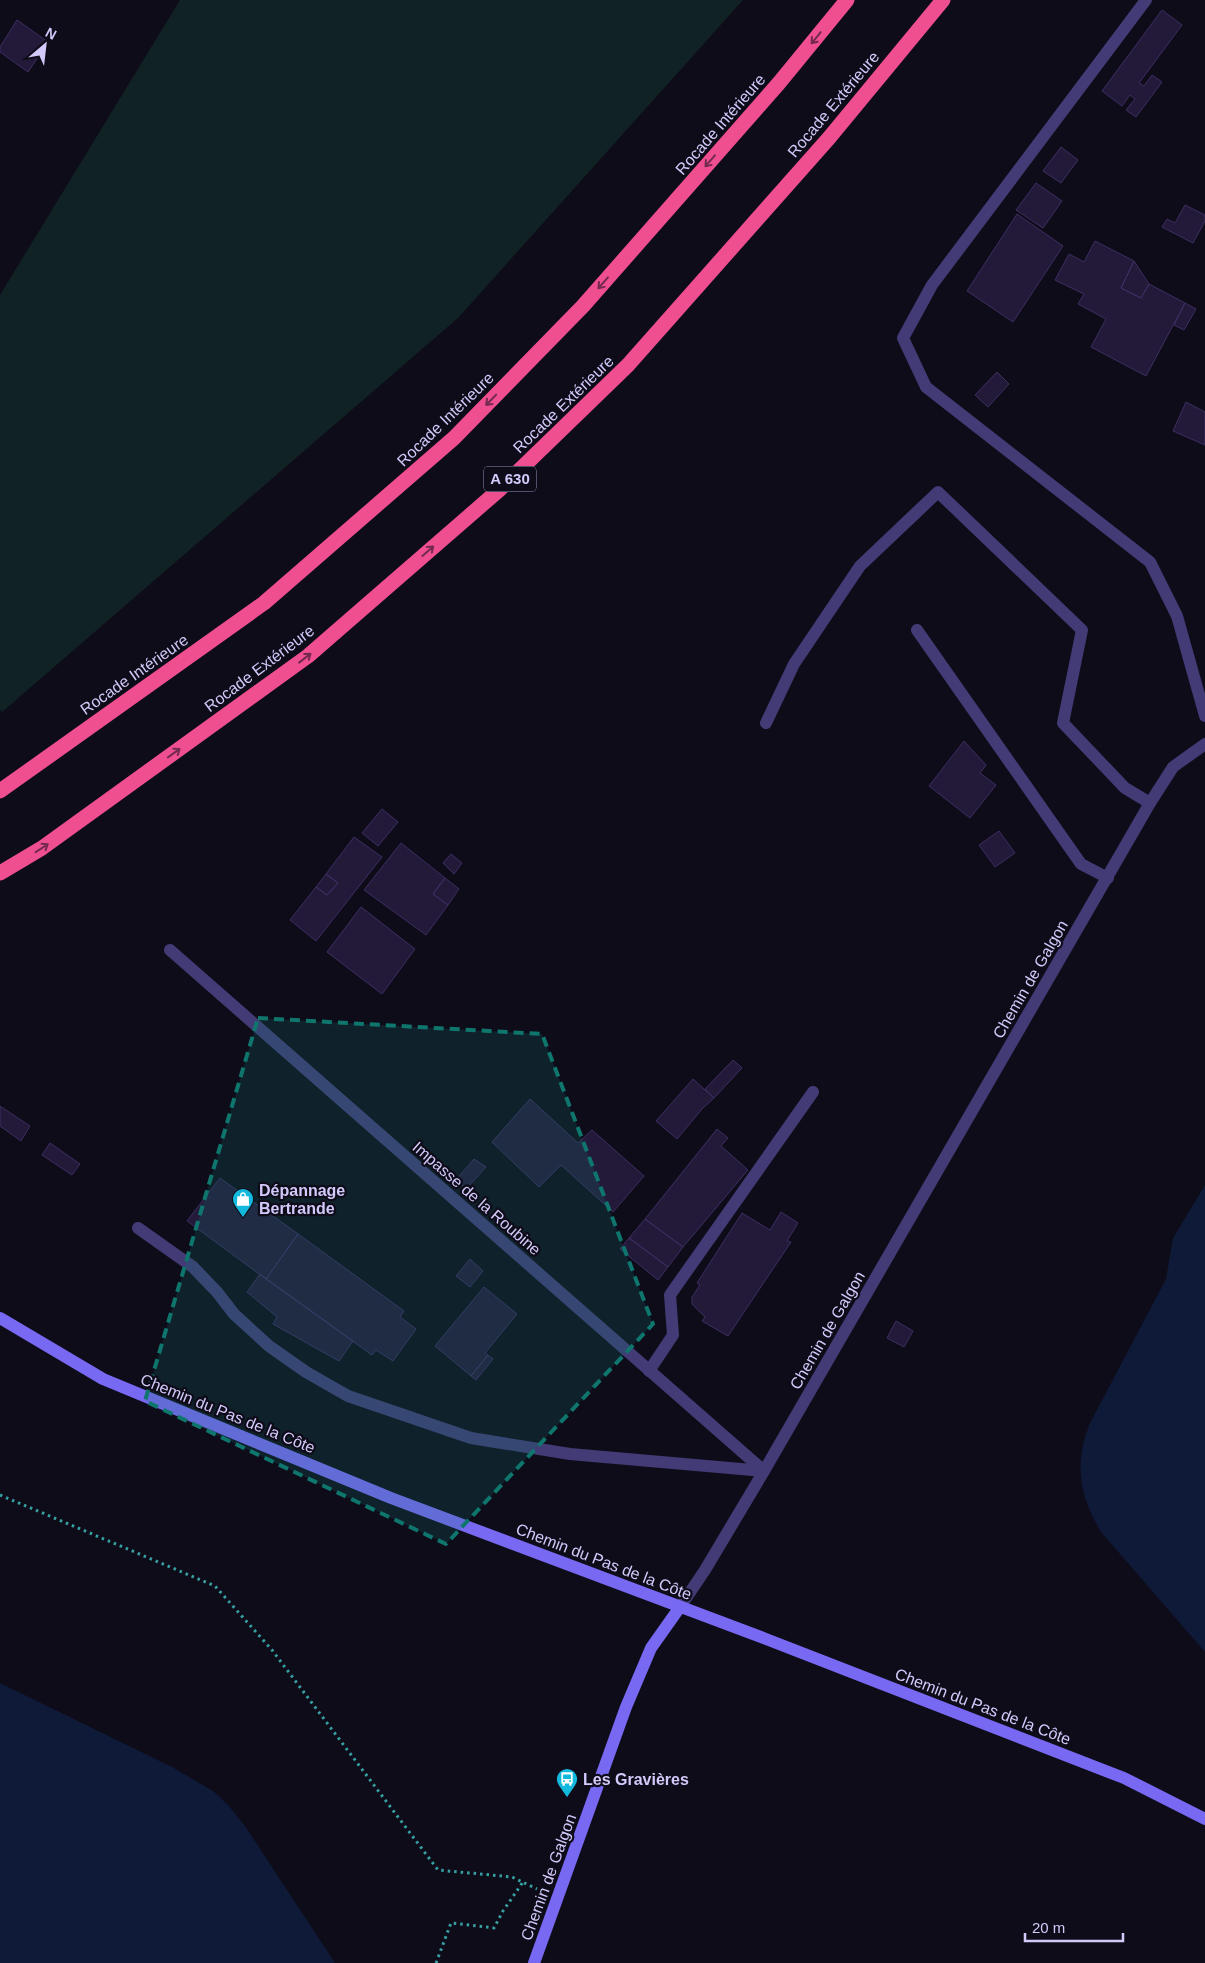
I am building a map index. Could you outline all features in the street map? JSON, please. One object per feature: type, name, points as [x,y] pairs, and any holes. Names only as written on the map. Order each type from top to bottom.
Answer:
[{"type":"highway","name":"Rocade Intérieure","points":[[0,790],[264,603],[454,438],[583,306],[779,84],[847,0]]},
{"type":"highway","name":"Rocade Extérieure","points":[[0,873],[42,848],[308,656],[499,490],[628,365],[829,138],[943,0]]},
{"type":"main road","name":"Chemin du Pas de la Côte","points":[[0,1318],[103,1379],[391,1498],[1124,1778],[1205,1819]]},
{"type":"main road","name":"Chemin de Galgon","points":[[534,1963],[626,1707],[651,1648],[680,1607]]},
{"type":"street","points":[[1146,0],[932,285],[903,338],[926,387],[1150,562],[1177,616],[1205,716]]},
{"type":"street","points":[[766,723],[794,664],[860,566],[938,492],[1082,630],[1063,723],[1125,788],[1150,803]]},
{"type":"street","points":[[917,630],[1081,864],[1108,878]]},
{"type":"street","name":"Chemin de Galgon","points":[[680,1607],[705,1570],[764,1471],[1150,803],[1173,767],[1205,744]]},
{"type":"street","name":"Impasse de la Roubine","points":[[170,950],[764,1471]]},
{"type":"street","points":[[649,1371],[673,1335],[670,1295],[813,1092]]},
{"type":"street","points":[[138,1228],[193,1267],[217,1292],[234,1314],[270,1346],[306,1372],[348,1396],[471,1438],[570,1454],[764,1471]]},
{"type":"path","points":[[0,1496],[215,1586],[272,1650],[438,1870],[512,1877],[558,1900]]},
{"type":"path","points":[[436,1963],[451,1923],[494,1928],[523,1882]]},
{"type":"highlighted area","points":[[258,1018],[542,1034],[653,1324],[446,1544],[145,1401]]},
{"type":"shaded area","points":[[180,0],[743,0],[458,318],[2,712],[0,710],[0,295]]},
{"type":"water","points":[[1205,1185],[1205,1652],[1101,1532],[1084,1492],[1081,1466],[1082,1452],[1090,1423],[1166,1279],[1173,1238]]},
{"type":"water","points":[[0,1683],[172,1767],[213,1791],[228,1805],[245,1826],[335,1963],[0,1963]]},
{"type":"building","points":[[1162,10],[1182,25],[1139,83],[1144,86],[1152,75],[1162,82],[1136,117],[1126,110],[1135,99],[1130,95],[1122,106],[1102,91]]},
{"type":"building","points":[[17,20],[48,42],[28,72],[0,52],[0,47]]},
{"type":"building","points":[[1061,147],[1078,160],[1061,183],[1043,171]]},
{"type":"building","points":[[1036,183],[1062,201],[1043,228],[1016,210]]},
{"type":"building","points":[[1185,205],[1205,215],[1205,221],[1193,243],[1162,227],[1167,219],[1175,223]]},
{"type":"building","points":[[1017,214],[1063,246],[1013,322],[967,291]]},
{"type":"building","points":[[1095,241],[1134,261],[1121,288],[1141,298],[1149,284],[1185,303],[1146,376],[1091,347],[1106,319],[1078,304],[1084,294],[1055,280],[1069,254],[1084,262]]},
{"type":"building","points":[[1134,261],[1149,284],[1141,298],[1121,288]]},
{"type":"building","points":[[1185,303],[1196,309],[1184,330],[1174,325]]},
{"type":"building","points":[[997,372],[1009,384],[988,407],[975,395]]},
{"type":"building","points":[[1186,402],[1205,412],[1205,445],[1173,431]]},
{"type":"building","points":[[964,741],[986,765],[980,773],[996,785],[970,818],[929,786]]},
{"type":"building","points":[[382,809],[398,822],[378,846],[362,833]]},
{"type":"building","points":[[999,831],[1015,853],[995,867],[979,845]]},
{"type":"building","points":[[354,837],[382,857],[316,941],[290,920],[316,887],[327,895],[338,883],[326,874]]},
{"type":"building","points":[[401,843],[445,878],[433,894],[448,905],[426,935],[364,890]]},
{"type":"building","points":[[451,854],[462,863],[454,874],[443,863]]},
{"type":"building","points":[[326,874],[338,883],[327,895],[316,887]]},
{"type":"building","points":[[445,878],[459,889],[448,905],[433,894]]},
{"type":"building","points":[[361,907],[415,949],[382,994],[327,952]]},
{"type":"building","points":[[733,1060],[742,1068],[714,1098],[705,1089]]},
{"type":"building","points":[[693,1079],[714,1098],[702,1109],[677,1139],[656,1121]]},
{"type":"building","points":[[530,1099],[578,1143],[592,1130],[644,1176],[613,1212],[561,1165],[539,1187],[492,1142]]},
{"type":"building","points":[[0,1106],[30,1126],[21,1141],[0,1126]]},
{"type":"building","points":[[717,1129],[728,1138],[721,1146],[748,1170],[683,1247],[645,1219]]},
{"type":"building","points":[[50,1143],[80,1164],[72,1175],[42,1155]]},
{"type":"building","points":[[474,1159],[486,1167],[466,1189],[456,1180]]},
{"type":"building","points":[[220,1178],[298,1234],[266,1279],[187,1221]]},
{"type":"building","points":[[781,1212],[798,1223],[787,1241],[791,1242],[728,1336],[702,1321],[705,1317],[692,1304],[692,1297],[700,1285],[697,1283],[742,1213],[770,1230]]},
{"type":"building","points":[[645,1219],[683,1247],[668,1267],[629,1238]]},
{"type":"building","points":[[298,1234],[404,1311],[400,1317],[416,1329],[393,1361],[376,1350],[372,1355],[266,1279]]},
{"type":"building","points":[[629,1238],[668,1267],[658,1280],[620,1249]]},
{"type":"building","points":[[470,1259],[483,1271],[470,1287],[456,1276]]},
{"type":"building","points":[[260,1274],[353,1341],[339,1361],[273,1324],[277,1317],[247,1292]]},
{"type":"building","points":[[484,1287],[517,1314],[485,1353],[488,1355],[471,1376],[435,1346]]},
{"type":"building","points":[[896,1321],[913,1331],[904,1347],[887,1338]]},
{"type":"building","points":[[488,1355],[493,1359],[476,1380],[471,1376]]},
{"type":"place","name":"Dépannage Bertrande","points":[[243,1218]]},
{"type":"place","name":"Les Gravières","points":[[567,1798]]}]
